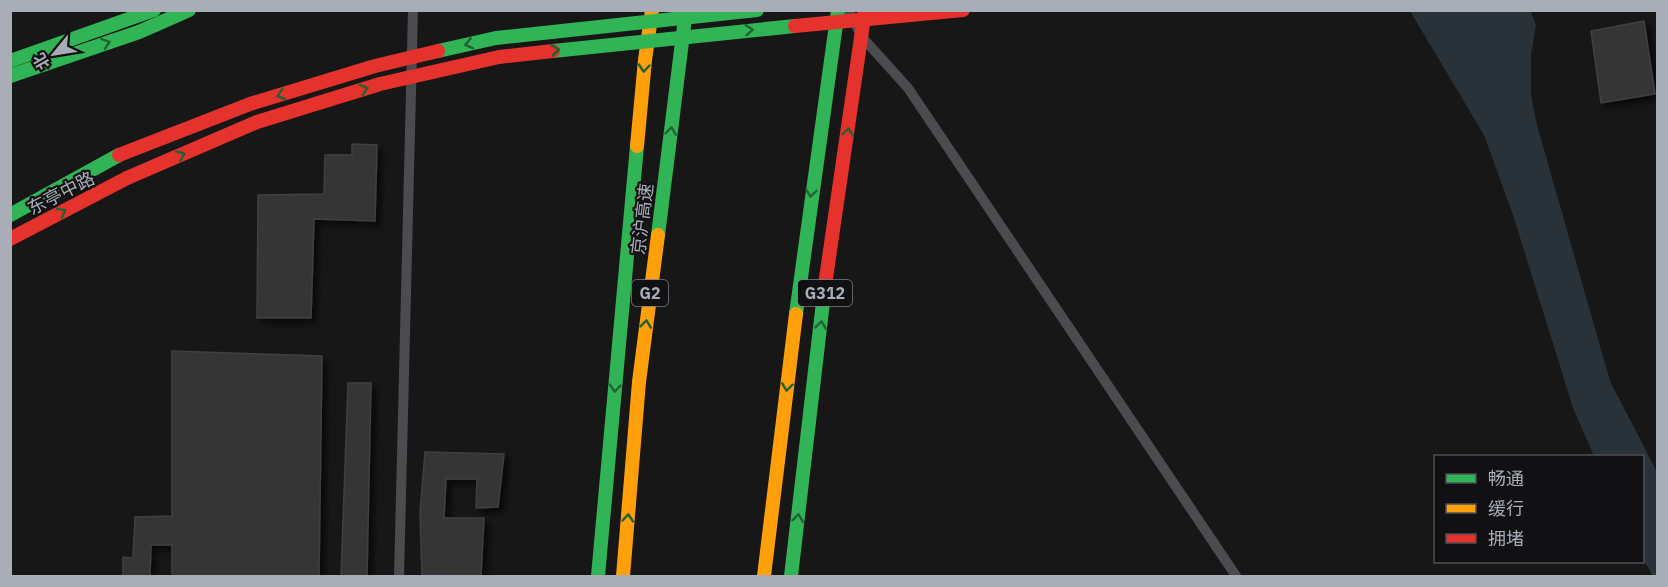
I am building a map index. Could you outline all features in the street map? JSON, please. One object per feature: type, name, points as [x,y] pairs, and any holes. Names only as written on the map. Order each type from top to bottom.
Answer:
[{"type":"main road","points":[[10,61],[42,52],[154,10]]},
{"type":"main road","points":[[10,76],[139,32],[189,10]]},
{"type":"main road","name":"京沪高速","points":[[598,576],[645,60],[652,10]]},
{"type":"main road","name":"京沪高速","points":[[623,576],[639,382],[686,10]]},
{"type":"main road","name":"东亭中路","points":[[10,215],[119,155],[250,104],[375,66],[485,40],[757,10]]},
{"type":"main road","name":"G312","points":[[764,576],[806,230],[838,10]]},
{"type":"main road","name":"G312","points":[[791,576],[826,282],[865,10]]},
{"type":"main road","name":"东亭中路","points":[[10,239],[128,178],[257,122],[380,84],[499,57],[637,41],[963,10]]},
{"type":"street","points":[[399,576],[413,10]]},
{"type":"street","points":[[848,10],[862,37],[908,88],[1236,576]]},
{"type":"shaded area","points":[[1410,11],[1530,11],[1536,24],[1531,55],[1531,95],[1537,125],[1610,381],[1657,472],[1657,576],[1653,576],[1644,561],[1644,455],[1594,455],[1573,408],[1513,215],[1484,135]]},
{"type":"building","points":[[1644,21],[1655,94],[1601,103],[1591,31]]},
{"type":"building","points":[[352,144],[377,145],[375,221],[314,219],[311,318],[257,318],[258,195],[324,194],[325,155],[352,155]]},
{"type":"building","points":[[172,351],[322,356],[319,576],[172,576],[172,545],[151,545],[150,576],[123,576],[123,557],[133,558],[135,517],[172,516]]},
{"type":"building","points":[[348,383],[371,383],[367,576],[341,576]]},
{"type":"building","points":[[425,452],[504,454],[498,507],[476,508],[477,479],[446,479],[444,518],[484,518],[481,576],[422,575],[420,513]]},
{"type":"traffic: fast","points":[[10,61],[154,10]]},
{"type":"traffic: fast","points":[[10,76],[139,32],[189,10]]},
{"type":"traffic: fast","points":[[658,235],[686,10]]},
{"type":"traffic: fast","points":[[438,51],[496,38],[757,10]]},
{"type":"traffic: fast","points":[[796,314],[838,10]]},
{"type":"traffic: fast","points":[[553,51],[795,26]]},
{"type":"traffic: fast","points":[[598,576],[637,146]]},
{"type":"traffic: fast","points":[[10,215],[119,155]]},
{"type":"traffic: fast","points":[[791,576],[825,285]]},
{"type":"traffic: slow","points":[[637,146],[652,10]]},
{"type":"traffic: slow","points":[[623,576],[639,382],[658,235]]},
{"type":"traffic: slow","points":[[764,576],[796,314]]},
{"type":"traffic: jam","points":[[825,285],[865,10]]},
{"type":"traffic: jam","points":[[795,26],[963,10]]},
{"type":"traffic: jam","points":[[119,155],[250,104],[375,66],[438,51]]},
{"type":"traffic: jam","points":[[127,178],[257,122],[380,84],[499,57],[553,51]]},
{"type":"traffic: jam","points":[[10,239],[127,178]]}]
